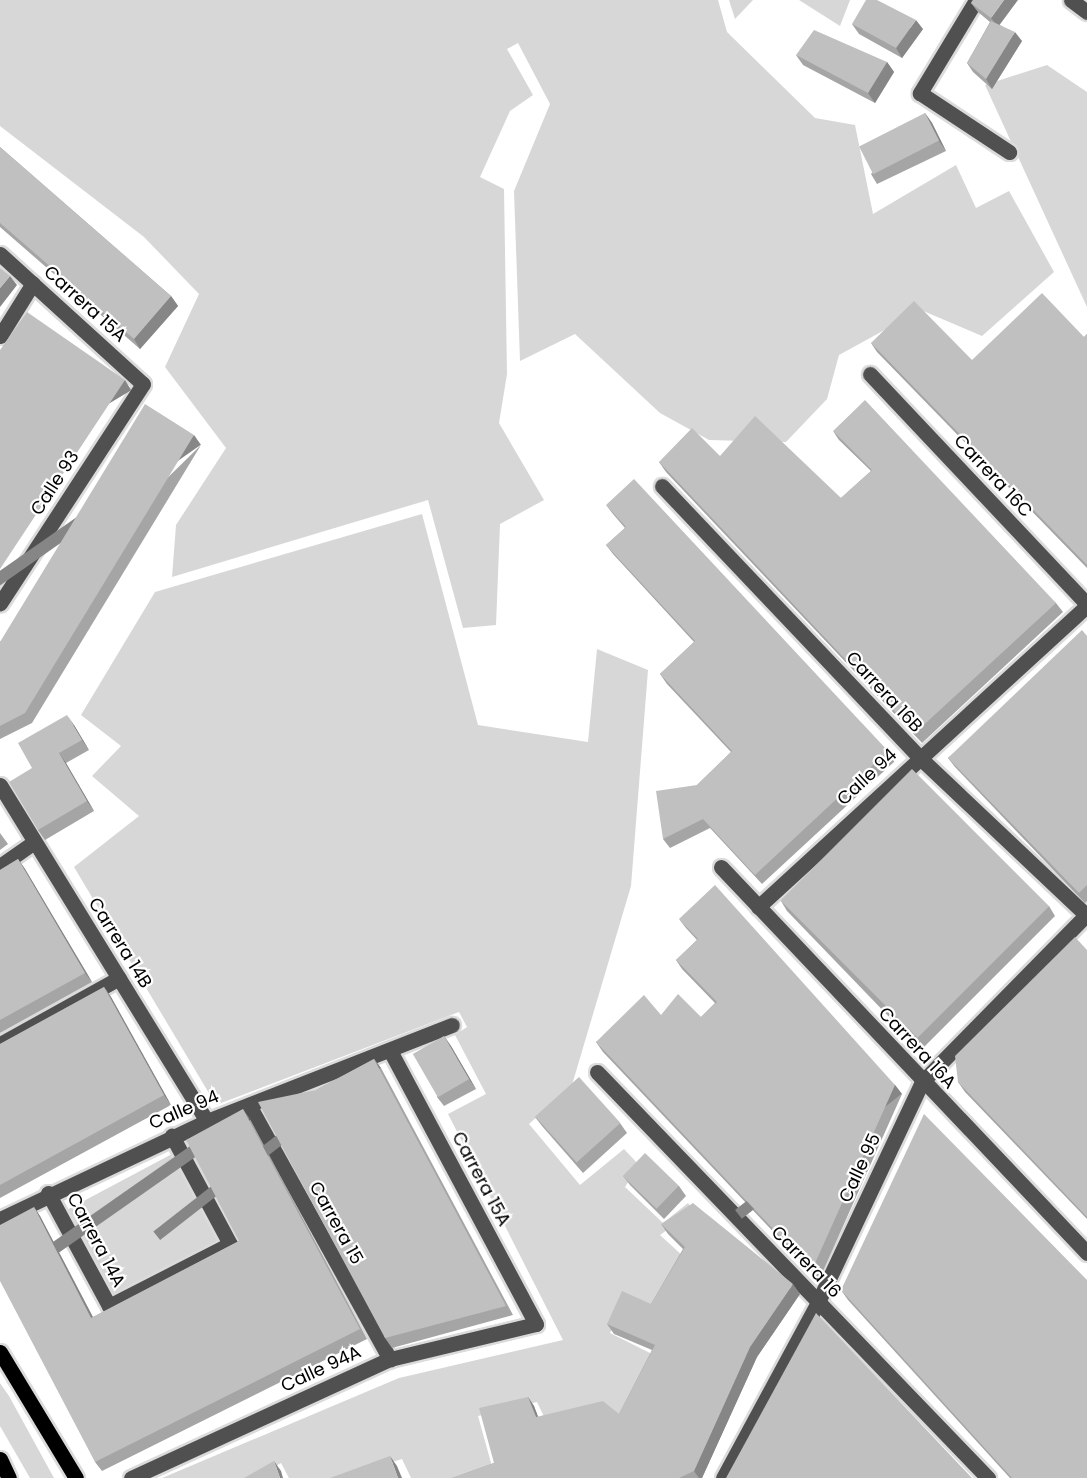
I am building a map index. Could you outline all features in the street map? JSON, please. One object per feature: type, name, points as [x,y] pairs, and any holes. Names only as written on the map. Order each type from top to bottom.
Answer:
[{"type":"main road","points":[[0,1352],[76,1478]]},
{"type":"main road","points":[[0,1459],[9,1478]]},
{"type":"street","points":[[976,0],[920,93],[1009,152]]},
{"type":"street","points":[[1071,0],[1087,12]]},
{"type":"street","name":"Carrera 15A","points":[[0,255],[143,384]]},
{"type":"street","points":[[0,336],[33,283]]},
{"type":"street","name":"Carrera 16C","points":[[870,374],[1087,605]]},
{"type":"street","name":"Calle 93","points":[[0,603],[143,384]]},
{"type":"street","name":"Carrera 16B","points":[[662,486],[918,756],[1087,915]]},
{"type":"street","name":"Calle 94","points":[[758,907],[918,756],[1087,605]]},
{"type":"street","name":"Carrera 14B","points":[[0,785],[207,1120]]},
{"type":"street","points":[[0,866],[34,842]]},
{"type":"street","name":"Carrera 16A","points":[[721,867],[922,1082],[1087,1253]]},
{"type":"street","name":"Calle 95","points":[[723,1478],[818,1302],[922,1082],[1087,915]]},
{"type":"street","points":[[0,1044],[119,978]]},
{"type":"street","name":"Calle 94","points":[[0,1219],[48,1193],[207,1120],[391,1052],[452,1025]]},
{"type":"street","name":"Carrera 15A","points":[[391,1052],[536,1324]]},
{"type":"street","name":"Carrera 16","points":[[597,1072],[987,1478]]},
{"type":"street","name":"Carrera 15","points":[[249,1105],[390,1359]]},
{"type":"street","name":"Carrera 14A","points":[[48,1193],[109,1306],[230,1244],[172,1136]]},
{"type":"street","name":"Calle 94A","points":[[131,1478],[390,1359],[536,1324]]},
{"type":"shaded area","points":[[0,0],[718,0],[727,32],[815,118],[855,125],[873,214],[956,165],[976,208],[1009,191],[1054,272],[982,336],[921,310],[839,355],[827,399],[786,442],[709,440],[660,413],[575,334],[520,361],[514,191],[550,104],[518,43],[507,49],[533,95],[510,111],[480,177],[504,189],[507,374],[499,423],[544,500],[500,524],[496,625],[463,628],[428,500],[172,577],[176,525],[226,448],[165,367],[199,294],[144,237],[0,126]]},
{"type":"shaded area","points":[[729,0],[753,0],[735,19]]},
{"type":"shaded area","points":[[799,0],[850,0],[840,26]]},
{"type":"shaded area","points":[[1047,65],[1087,92],[1087,307],[985,85]]},
{"type":"shaded area","points":[[422,514],[478,725],[588,742],[597,649],[648,670],[631,886],[572,1085],[529,1124],[580,1185],[624,1149],[639,1165],[625,1187],[663,1223],[688,1203],[694,1211],[660,1235],[685,1258],[657,1309],[629,1296],[610,1333],[658,1357],[624,1418],[547,1423],[537,1402],[478,1416],[493,1470],[468,1478],[411,1478],[402,1459],[340,1478],[289,1478],[281,1463],[256,1478],[162,1478],[399,1378],[563,1340],[448,1114],[486,1094],[455,1035],[467,1027],[459,1012],[216,1105],[74,867],[139,816],[92,776],[121,746],[81,715],[155,592]]},
{"type":"shaded area","points":[[172,1154],[219,1243],[112,1300],[64,1211]]},
{"type":"shaded area","points":[[0,1383],[54,1478],[30,1478],[0,1426]]},
{"type":"building","points":[[866,0],[877,0],[916,20],[896,48],[852,24]]},
{"type":"building","points":[[973,0],[1004,0],[991,18],[971,3]]},
{"type":"building","points":[[991,21],[1015,32],[986,79],[967,63]]},
{"type":"building","points":[[814,30],[887,62],[868,93],[796,55]]},
{"type":"building","points":[[925,113],[939,141],[873,174],[859,147]]},
{"type":"building","points":[[0,147],[171,296],[134,339],[0,223]]},
{"type":"building","points":[[0,268],[10,276],[0,288]]},
{"type":"building","points":[[1042,293],[1084,337],[1087,334],[1087,565],[871,343],[914,301],[972,360]]},
{"type":"building","points":[[27,312],[125,380],[0,569],[0,350]]},
{"type":"building","points":[[865,400],[1056,603],[915,733],[659,462],[692,428],[720,456],[755,416],[841,498],[872,470],[833,431]]},
{"type":"building","points":[[145,404],[194,435],[25,713],[0,726],[0,642]]},
{"type":"building","points":[[634,479],[888,751],[755,875],[703,819],[663,839],[656,791],[697,785],[732,751],[660,674],[695,641],[606,545],[626,527],[606,505]]},
{"type":"building","points":[[1082,630],[1087,636],[1087,885],[1079,893],[948,758]]},
{"type":"building","points":[[67,715],[82,740],[59,753],[87,801],[38,830],[9,782],[32,768],[18,743]]},
{"type":"building","points":[[912,769],[1049,906],[918,1038],[780,901]]},
{"type":"building","points":[[18,859],[85,973],[0,1020],[0,870]]},
{"type":"building","points":[[715,885],[895,1085],[812,1270],[596,1042],[644,995],[661,1015],[678,994],[701,1017],[717,1002],[676,960],[698,939],[679,919]]},
{"type":"building","points":[[1075,937],[1087,950],[1087,1217],[958,1082],[955,1056]]},
{"type":"building","points":[[104,987],[164,1095],[0,1185],[0,1044]]},
{"type":"building","points":[[444,1036],[469,1079],[438,1097],[413,1054]]},
{"type":"building","points":[[374,1059],[506,1306],[385,1338],[258,1102],[316,1090]]},
{"type":"building","points":[[579,1077],[620,1123],[577,1163],[535,1116]]},
{"type":"building","points":[[243,1109],[360,1329],[95,1462],[0,1281],[0,1225],[34,1207],[91,1318],[239,1241],[186,1140]]},
{"type":"building","points":[[924,1114],[1087,1280],[1087,1478],[1012,1478],[841,1290]]},
{"type":"building","points":[[645,1153],[679,1186],[657,1209],[623,1176]]},
{"type":"building","points":[[693,1203],[793,1284],[750,1347],[694,1471],[679,1478],[452,1478],[494,1463],[479,1408],[528,1397],[536,1417],[603,1401],[619,1414],[655,1345],[607,1324],[622,1291],[651,1304],[685,1247],[661,1224]]},
{"type":"building","points":[[816,1313],[972,1478],[726,1478]]},
{"type":"building","points":[[390,1456],[398,1478],[330,1478]]},
{"type":"building","points":[[274,1461],[280,1478],[244,1478]]}]
